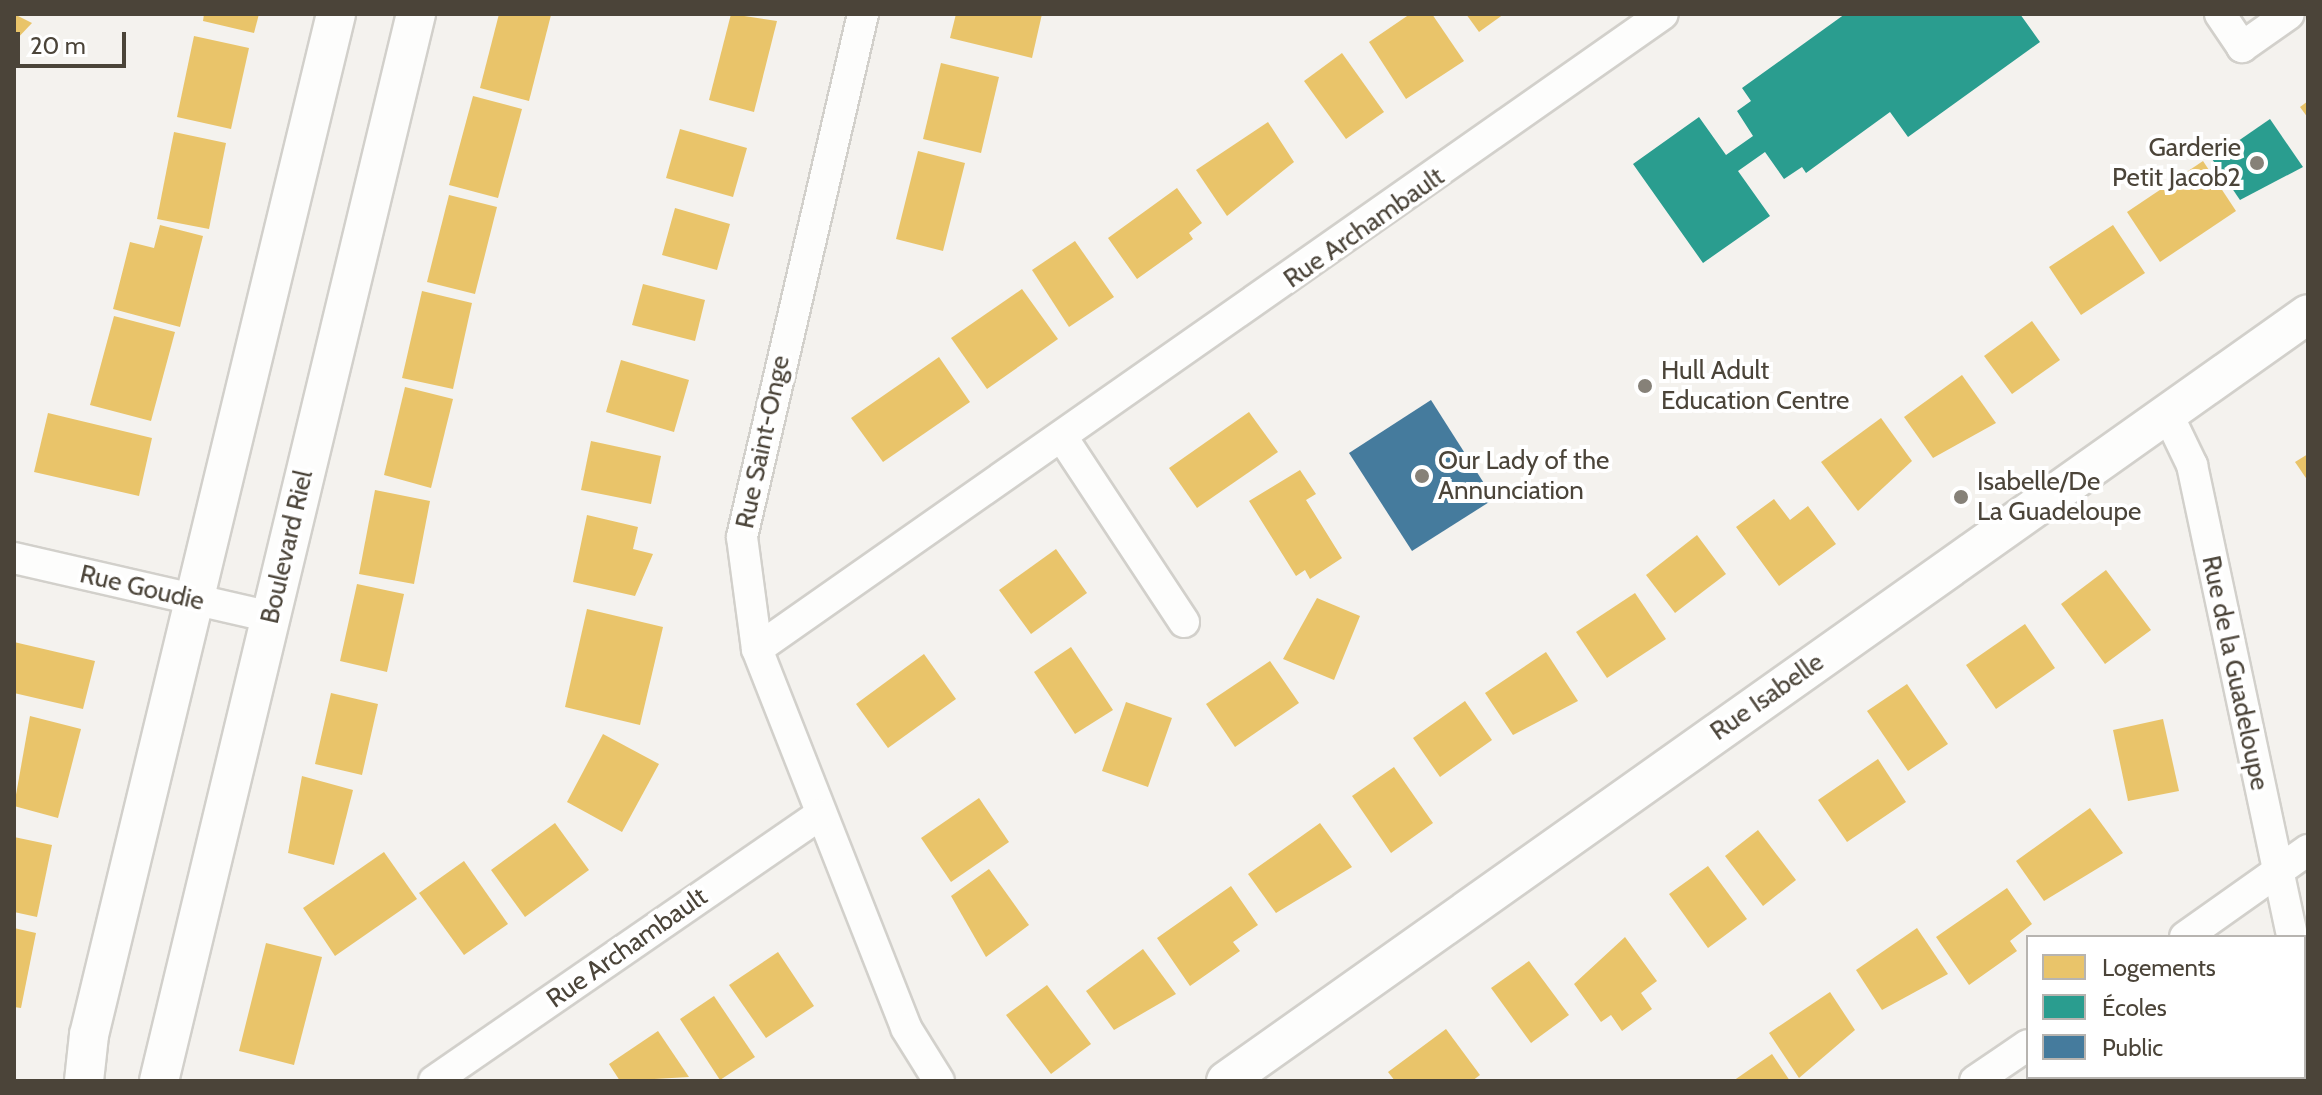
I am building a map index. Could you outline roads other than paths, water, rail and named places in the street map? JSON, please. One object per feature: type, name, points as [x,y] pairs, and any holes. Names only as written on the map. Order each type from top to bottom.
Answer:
[{"type":"street","points":[[84,1081],[192,601],[336,14]]},
{"type":"street","name":"Boulevard Riel","points":[[159,1081],[416,14]]},
{"type":"street","name":"Rue Saint-Onge","points":[[863,14],[742,537],[757,649],[906,1028],[939,1081]]},
{"type":"street","name":"Rue Archambault","points":[[757,649],[1064,440],[1663,14]]},
{"type":"street","points":[[2220,14],[2242,47],[2289,14]]},
{"type":"street","name":"Rue Isabelle","points":[[1226,1081],[2308,314]]},
{"type":"street","name":"Rue de la Guadeloupe","points":[[2167,413],[2192,465],[2292,935]]},
{"type":"street","points":[[1064,440],[1184,622]]},
{"type":"street","name":"Rue Goudie","points":[[14,558],[271,617]]},
{"type":"street","name":"Rue Archambault","points":[[434,1081],[820,815]]},
{"type":"street","points":[[2188,935],[2308,850]]},
{"type":"street","points":[[1975,1081],[2026,1046]]},
{"type":"place","name":"Garderie Petit Jacob2","points":[[2257,163]]},
{"type":"place","name":"Hull Adult Education Centre","points":[[1645,386]]},
{"type":"place","name":"Our Lady of the Annunciation","points":[[1422,476]]},
{"type":"place","name":"Isabelle/De La Guadeloupe","points":[[1961,497]]}]
